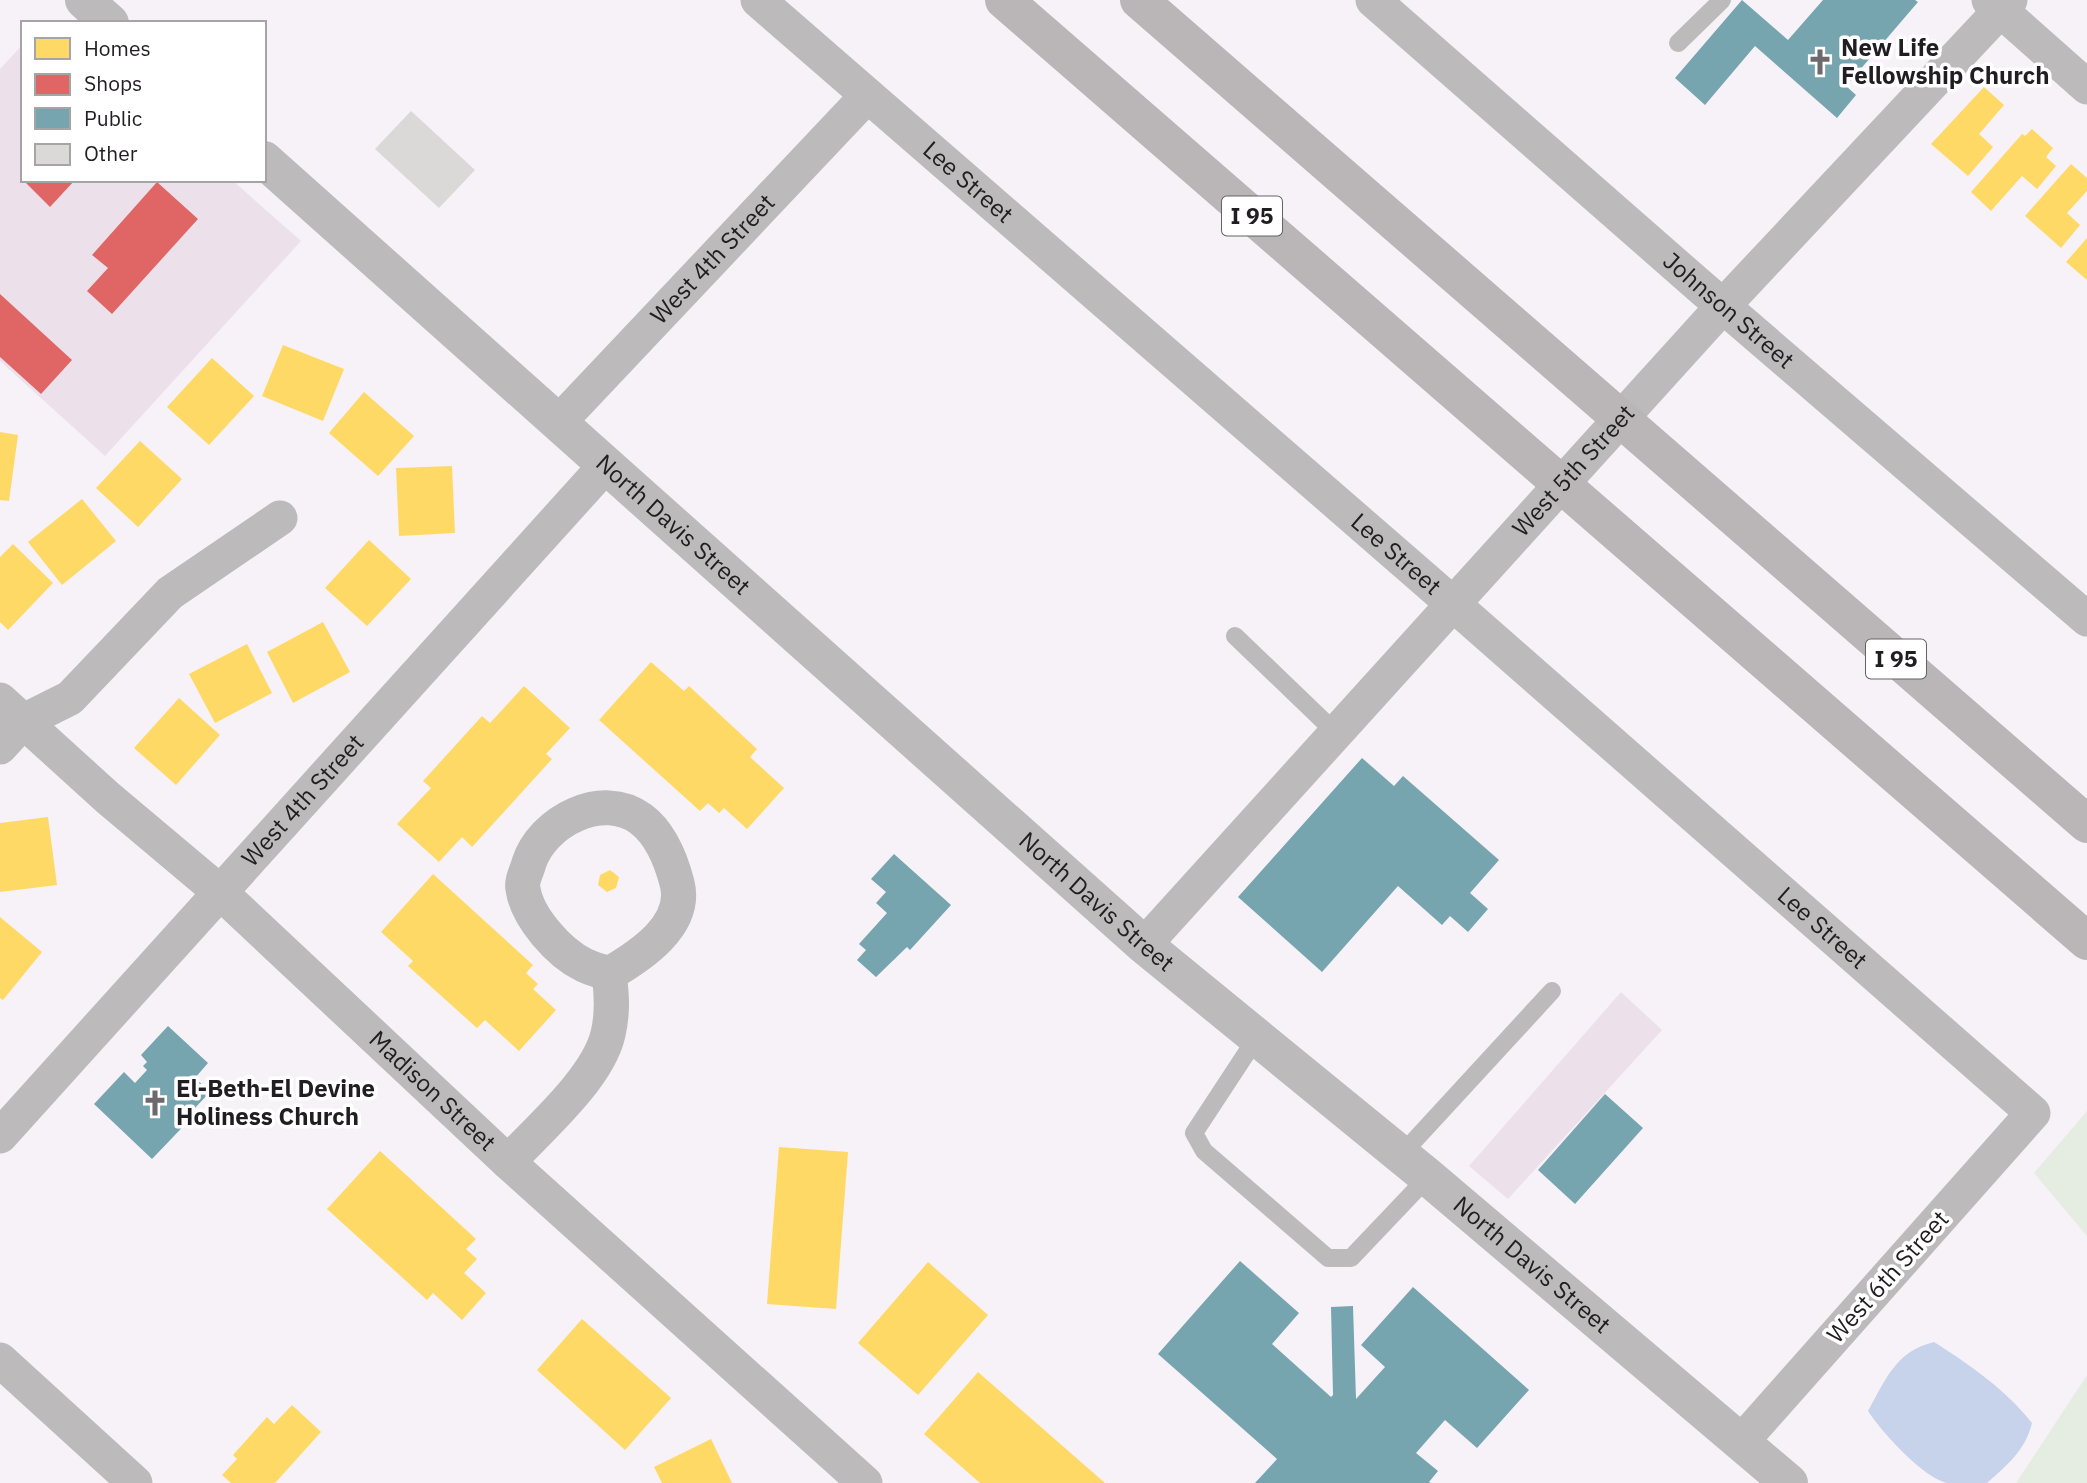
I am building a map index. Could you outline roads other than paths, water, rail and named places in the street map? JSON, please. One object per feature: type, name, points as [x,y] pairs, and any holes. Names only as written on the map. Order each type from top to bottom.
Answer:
[{"type":"highway","name":"I 95","points":[[1004,0],[2087,942]]},
{"type":"highway","name":"I 95","points":[[1139,0],[2087,824]]},
{"type":"highway","points":[[2016,880],[2087,960]]},
{"type":"street","points":[[84,0],[108,21]]},
{"type":"street","name":"Lee Street","points":[[758,0],[2033,1113]]},
{"type":"street","name":"Johnson Street","points":[[1373,0],[2087,619]]},
{"type":"street","points":[[2000,4],[2087,87]]},
{"type":"street","name":"West 5th Street","points":[[1144,945],[2000,4]]},
{"type":"street","name":"West 4th Street","points":[[559,422],[867,96]]},
{"type":"street","name":"North Davis Street","points":[[266,162],[1144,945],[1415,1166],[1789,1483]]},
{"type":"street","name":"West 4th Street","points":[[0,1136],[606,465]]},
{"type":"street","points":[[0,747],[12,710],[69,698],[170,593],[280,517]]},
{"type":"street","name":"Madison Street","points":[[12,710],[108,798],[221,893],[508,1162],[865,1483]]},
{"type":"street","points":[[593,808],[619,809],[641,819],[671,860],[679,889],[674,917],[655,942],[609,974],[583,965],[556,944],[532,916],[522,887],[533,853],[549,832],[567,818],[593,808]]},
{"type":"street","points":[[508,1162],[568,1099],[596,1065],[608,1036],[613,1004],[609,974]]},
{"type":"street","name":"West 6th Street","points":[[1742,1441],[2033,1113]]},
{"type":"street","points":[[0,1360],[135,1483]]},
{"type":"lane","points":[[1678,43],[1722,0]]},
{"type":"lane","points":[[1235,636],[1335,732]]},
{"type":"lane","points":[[1257,1037],[1194,1133],[1204,1151],[1328,1258],[1351,1258],[1415,1166],[1552,991]]},
{"type":"water","points":[[1934,1342],[1999,1388],[2032,1423],[2020,1450],[1987,1483],[1948,1483],[1938,1480],[1904,1453],[1868,1411],[1887,1377],[1901,1359],[1921,1346]]},
{"type":"place","name":"New Life Fellowship Church","points":[[1820,62]]},
{"type":"place","name":"El-Beth-El Devine Holiness Church","points":[[155,1103]]}]
